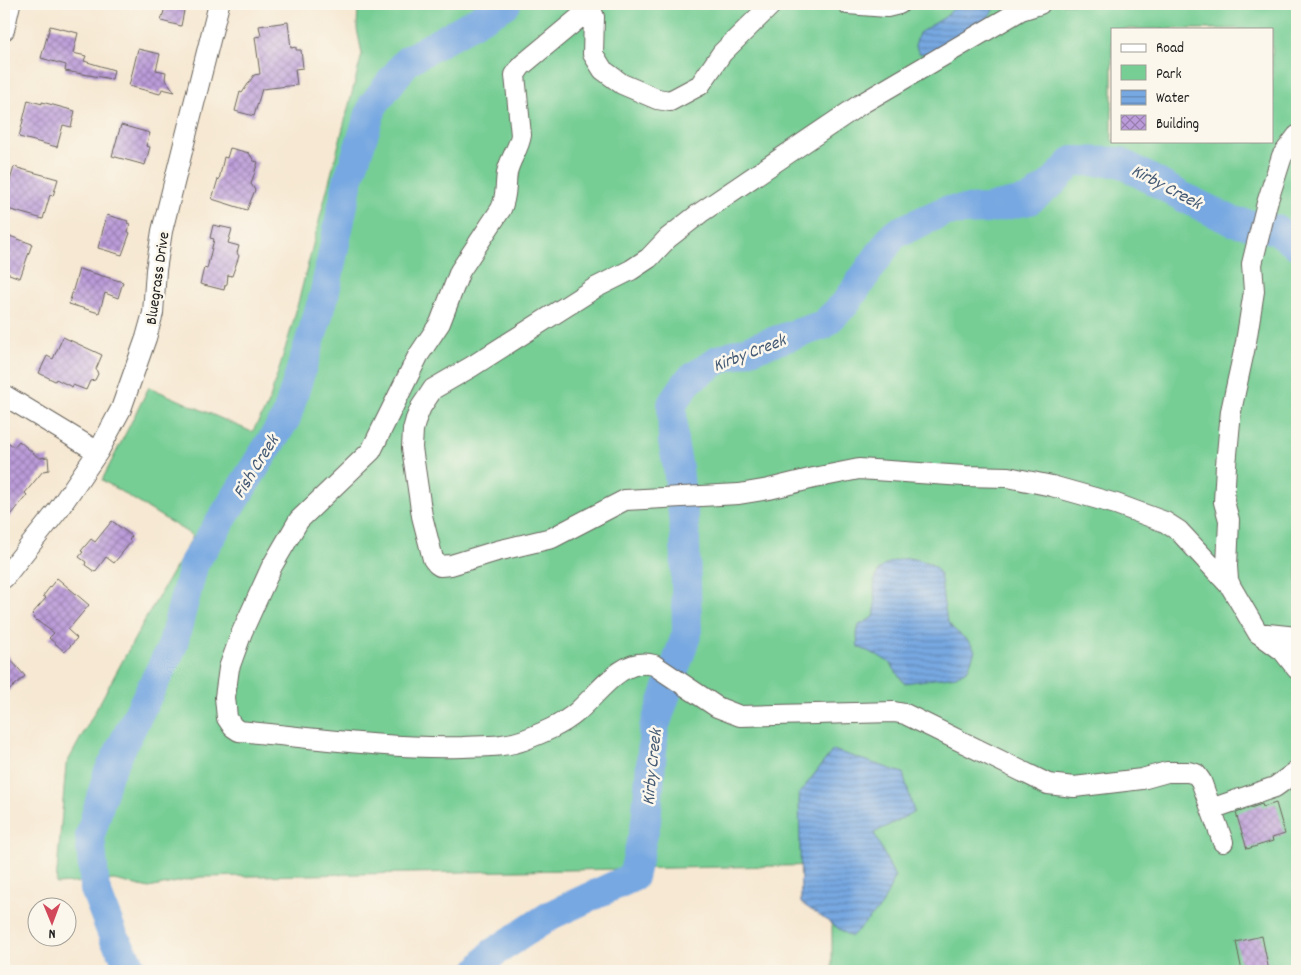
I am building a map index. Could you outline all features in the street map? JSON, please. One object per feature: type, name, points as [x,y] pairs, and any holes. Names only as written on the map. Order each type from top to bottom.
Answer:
[{"type":"street","points":[[4,30],[10,4]]},
{"type":"street","name":"Bluegrass Drive","points":[[4,578],[58,510],[98,452],[121,409],[153,313],[156,270],[162,232],[182,147],[220,4]]},
{"type":"street","points":[[772,4],[722,52],[700,85],[670,101],[657,99],[622,84],[603,70],[593,54],[594,17],[590,6],[521,66],[515,75],[521,122],[520,144],[507,172],[506,199],[460,271],[440,324],[418,356],[371,451],[299,520],[272,566],[242,632],[229,668],[225,697],[227,718],[239,732],[424,748],[513,744],[559,724],[577,712],[601,687],[628,668],[645,662],[654,665],[717,707],[740,716],[894,712],[905,714],[1048,784],[1074,788],[1142,779],[1167,772],[1196,774],[1201,781],[1223,842]]},
{"type":"street","points":[[848,4],[887,7],[899,4]]},
{"type":"street","points":[[1040,4],[1021,10],[861,104],[700,213],[668,238],[649,258],[631,270],[595,288],[433,389],[416,419],[412,448],[414,471],[426,535],[433,559],[440,566],[451,566],[497,551],[552,538],[625,500],[739,494],[859,469],[1008,477],[1052,486],[1098,499],[1165,522],[1179,531],[1231,587]]},
{"type":"street","points":[[1297,136],[1282,156],[1267,203],[1258,247],[1252,264],[1254,291],[1246,342],[1231,412],[1224,502],[1229,520],[1227,566],[1228,580],[1231,587],[1258,633],[1283,651],[1297,668]]},
{"type":"street","points":[[4,395],[98,452]]},
{"type":"street","points":[[1258,633],[1297,637]]},
{"type":"street","points":[[1211,809],[1275,787],[1297,771]]},
{"type":"green space","points":[[358,4],[1297,4],[1297,971],[832,971],[832,865],[201,877],[149,888],[114,880],[56,884],[66,765],[193,536],[102,480],[149,387],[252,432],[268,405],[292,326],[362,54],[357,29]]},
{"type":"water","points":[[958,4],[997,4],[988,18],[936,53],[919,53],[915,45],[919,33],[945,17]]},
{"type":"water","points":[[908,558],[930,564],[936,568],[941,580],[947,620],[973,646],[975,651],[968,669],[956,676],[904,683],[890,663],[858,647],[857,634],[859,625],[874,617],[875,613],[874,591],[876,575],[886,564]]},
{"type":"water","points":[[833,750],[903,773],[914,812],[874,833],[895,877],[881,907],[851,937],[801,903],[799,794]]},
{"type":"building","points":[[166,4],[183,4],[182,10],[184,11],[181,26],[161,21]]},
{"type":"building","points":[[288,22],[291,48],[296,47],[296,50],[301,50],[303,68],[295,69],[297,85],[262,89],[254,116],[235,111],[240,92],[242,93],[254,75],[260,74],[255,37],[261,36],[259,26]]},
{"type":"building","points":[[50,26],[78,33],[73,53],[86,56],[84,61],[114,70],[112,79],[65,71],[66,65],[41,58]]},
{"type":"building","points":[[138,49],[160,54],[156,70],[166,72],[165,79],[175,92],[162,89],[160,94],[129,86]]},
{"type":"building","points":[[28,100],[75,111],[71,127],[63,125],[57,147],[19,137]]},
{"type":"building","points":[[121,125],[150,133],[146,146],[150,147],[145,165],[112,156]]},
{"type":"building","points":[[230,148],[249,153],[254,161],[258,162],[251,184],[255,190],[247,210],[212,199],[219,180],[224,157],[227,158]]},
{"type":"building","points":[[14,167],[58,179],[53,196],[50,195],[43,219],[4,208],[4,200]]},
{"type":"building","points":[[107,215],[128,221],[127,223],[130,224],[128,232],[130,233],[122,255],[98,248]]},
{"type":"building","points":[[213,225],[232,229],[228,243],[239,246],[237,253],[239,256],[232,276],[228,275],[224,290],[200,284],[204,268],[207,269],[214,239],[210,238]]},
{"type":"building","points":[[4,234],[32,244],[20,278],[4,272]]},
{"type":"building","points":[[79,269],[123,282],[118,298],[105,293],[99,313],[69,304]]},
{"type":"building","points":[[63,337],[102,355],[96,369],[98,374],[95,380],[90,381],[86,390],[73,385],[72,387],[56,379],[55,381],[39,373],[47,356],[53,359]]},
{"type":"building","points":[[4,439],[14,447],[19,441],[39,458],[48,457],[49,470],[43,471],[4,524]]},
{"type":"building","points":[[112,521],[132,536],[129,540],[131,542],[114,563],[106,557],[95,572],[85,565],[86,562],[79,557],[83,552],[81,551],[91,539],[95,542]]},
{"type":"building","points":[[57,578],[89,605],[68,630],[77,638],[65,652],[49,638],[54,633],[33,618],[35,617],[32,614],[46,598],[43,596]]},
{"type":"building","points":[[4,652],[25,676],[4,695]]},
{"type":"building","points":[[1276,803],[1285,834],[1272,838],[1273,841],[1247,849],[1236,813],[1262,804],[1263,807]]},
{"type":"building","points":[[1262,936],[1269,971],[1242,971],[1236,942]]},
{"type":"waterway","name":"Fish Creek","points":[[134,971],[114,938],[95,889],[90,836],[108,774],[172,647],[194,563],[286,418],[324,296],[348,181],[373,105],[407,61],[506,4]]},
{"type":"waterway","name":"Kirby Creek","points":[[478,971],[493,953],[551,915],[633,877],[646,822],[654,728],[687,633],[685,535],[678,468],[673,442],[672,404],[689,380],[718,360],[823,325],[845,304],[894,234],[945,211],[986,209],[1030,200],[1052,183],[1073,161],[1120,162],[1183,197],[1232,221],[1277,230],[1297,245]]}]
